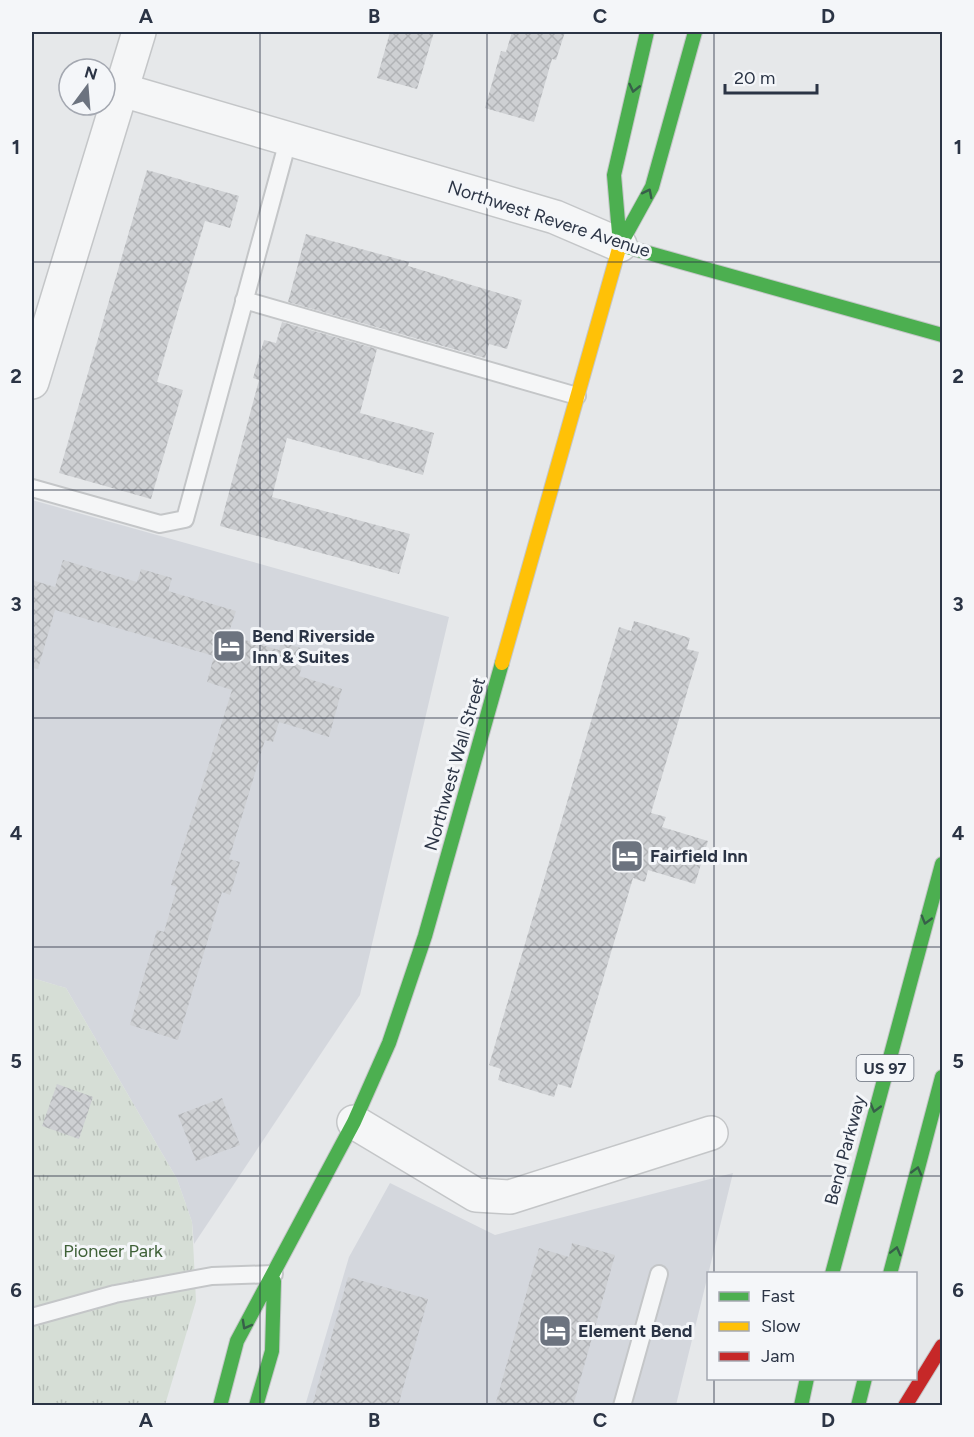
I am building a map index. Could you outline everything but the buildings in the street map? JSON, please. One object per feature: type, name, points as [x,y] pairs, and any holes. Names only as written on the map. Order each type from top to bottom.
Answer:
[{"type":"main road","points":[[620,245],[614,175],[647,32]]},
{"type":"main road","points":[[620,245],[652,187],[695,32]]},
{"type":"main road","name":"Northwest Revere Avenue","points":[[620,245],[942,335]]},
{"type":"main road","name":"Northwest Wall Street","points":[[220,1406],[237,1341],[274,1274],[298,1223],[354,1122],[389,1043],[425,936],[620,245]]},
{"type":"main road","name":"Bend Parkway","points":[[833,1272],[884,1072],[942,864]]},
{"type":"main road","name":"US 97","points":[[891,1272],[942,1077]]},
{"type":"main road","name":"Northwest Wall Street","points":[[256,1406],[272,1351],[274,1274]]},
{"type":"main road","points":[[905,1406],[942,1346]]},
{"type":"main road","points":[[801,1406],[807,1380]]},
{"type":"main road","points":[[858,1406],[864,1380]]},
{"type":"main road","points":[[227,1381],[229,1406]]},
{"type":"street","points":[[32,382],[39,325],[122,90],[139,32]]},
{"type":"street","name":"Northwest Revere Avenue","points":[[122,90],[289,137],[555,217],[620,245]]},
{"type":"street","points":[[354,1122],[476,1195],[510,1197],[711,1133]]},
{"type":"lane","points":[[32,488],[160,524],[185,519],[289,137]]},
{"type":"lane","points":[[244,300],[577,396]]},
{"type":"lane","points":[[32,1317],[115,1294],[212,1276],[274,1274]]},
{"type":"lane","points":[[622,1406],[659,1274]]},
{"type":"shaded area","points":[[32,500],[449,617],[360,995],[194,1244],[192,1222],[177,1179],[66,988],[32,978]]},
{"type":"shaded area","points":[[733,1173],[676,1405],[305,1406],[349,1257],[390,1183],[495,1235]]},
{"type":"green space","name":"Pioneer Park","points":[[32,978],[66,988],[177,1179],[192,1222],[196,1301],[165,1405],[32,1405]]},
{"type":"traffic: fast","points":[[620,245],[614,175],[647,32]]},
{"type":"traffic: fast","points":[[620,245],[652,187],[695,32]]},
{"type":"traffic: fast","points":[[620,245],[942,335]]},
{"type":"traffic: fast","points":[[220,1406],[237,1341],[354,1122],[389,1043],[425,936],[502,663]]},
{"type":"traffic: fast","points":[[833,1272],[942,864]]},
{"type":"traffic: fast","points":[[891,1272],[942,1077]]},
{"type":"traffic: fast","points":[[256,1406],[272,1351],[274,1281]]},
{"type":"traffic: fast","points":[[801,1406],[807,1380]]},
{"type":"traffic: fast","points":[[858,1406],[864,1380]]},
{"type":"traffic: slow","points":[[502,663],[620,245]]},
{"type":"traffic: jam","points":[[905,1406],[942,1346]]},
{"type":"place","name":"Bend Riverside Inn & Suites","points":[[229,646]]},
{"type":"place","name":"Fairfield Inn","points":[[627,856]]},
{"type":"place","name":"Element Bend","points":[[555,1331]]}]
